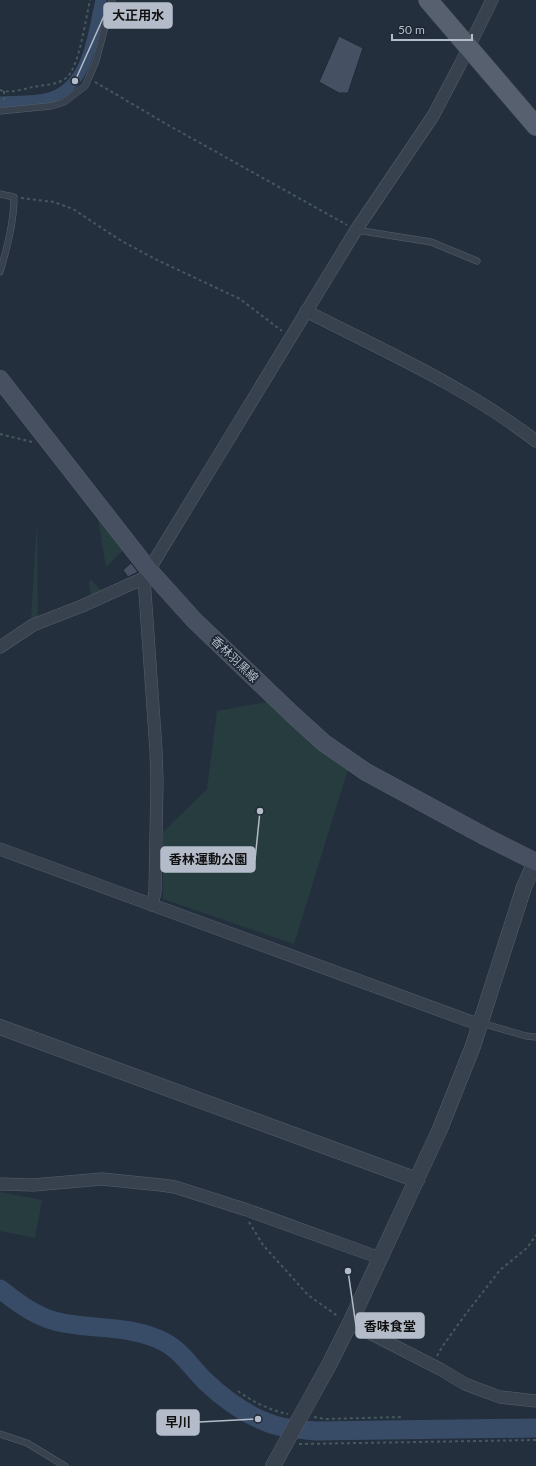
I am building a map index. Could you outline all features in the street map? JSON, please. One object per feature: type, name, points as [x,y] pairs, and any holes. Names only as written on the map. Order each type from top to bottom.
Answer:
[{"type":"main road","points":[[428,0],[536,126]]},
{"type":"main road","name":"香林羽黒線","points":[[0,379],[49,440],[147,574],[285,708],[324,743],[366,772],[486,837],[536,861]]},
{"type":"street","points":[[0,647],[34,625],[82,606],[147,574],[356,230],[433,116],[492,0]]},
{"type":"street","points":[[306,311],[448,384],[510,422],[536,441]]},
{"type":"street","points":[[147,574],[156,781],[155,892],[152,905]]},
{"type":"street","points":[[0,849],[481,1024]]},
{"type":"street","points":[[273,1466],[350,1324],[460,1080],[481,1024],[524,887],[536,861]]},
{"type":"street","points":[[0,1027],[416,1180]]},
{"type":"street","points":[[0,1184],[33,1185],[102,1179],[175,1187],[247,1210],[380,1258]]},
{"type":"street","points":[[350,1324],[432,1365],[465,1384],[500,1397],[536,1400]]},
{"type":"lane","points":[[0,111],[51,106],[64,102],[85,86],[96,62],[112,0]]},
{"type":"lane","points":[[0,194],[14,197],[13,217],[0,272]]},
{"type":"lane","points":[[356,230],[431,242],[477,261]]},
{"type":"lane","points":[[481,1024],[526,1036],[536,1037]]},
{"type":"lane","points":[[0,1434],[27,1443],[65,1466]]},
{"type":"path","points":[[0,90],[4,92],[53,84],[65,79],[71,72],[76,61],[90,0]]},
{"type":"path","points":[[89,78],[168,125],[356,230]]},
{"type":"path","points":[[4,92],[4,104]]},
{"type":"path","points":[[14,197],[54,202],[73,209],[120,240],[155,259],[240,299],[287,335]]},
{"type":"path","points":[[0,434],[38,444],[49,440]]},
{"type":"path","points":[[247,1210],[248,1221],[256,1234],[286,1272],[308,1295],[350,1324]]},
{"type":"path","points":[[432,1365],[442,1347],[489,1283],[500,1270],[527,1248],[536,1235]]},
{"type":"path","points":[[238,1391],[261,1405],[275,1411],[300,1417],[325,1419],[403,1417]]},
{"type":"path","points":[[286,1441],[536,1440]]},
{"type":"green space","points":[[97,513],[123,550],[106,567]]},
{"type":"green space","points":[[37,522],[38,618],[31,619]]},
{"type":"green space","points":[[91,580],[103,592],[91,596],[89,582]]},
{"type":"green space","points":[[271,701],[349,766],[294,944],[163,899],[163,832],[207,789],[217,711]]},
{"type":"green space","points":[[0,1192],[42,1200],[35,1238],[0,1231]]},
{"type":"building","points":[[339,36],[363,48],[348,93],[339,93],[319,82]]},
{"type":"building","points":[[131,563],[138,572],[128,577],[123,570]]},
{"type":"waterway","points":[[0,102],[31,101],[49,98],[62,92],[73,83],[87,58],[92,43],[101,0]]},
{"type":"waterway","points":[[0,1289],[30,1310],[54,1321],[135,1332],[158,1339],[172,1347],[184,1357],[205,1381],[240,1409],[261,1420],[282,1427],[315,1431],[536,1428]]},
{"type":"place","name":"大正用水","points":[[75,81]]},
{"type":"place","name":"香林運動公園","points":[[260,811]]},
{"type":"place","name":"香味食堂","points":[[348,1271]]},
{"type":"place","name":"早川","points":[[258,1419]]}]
